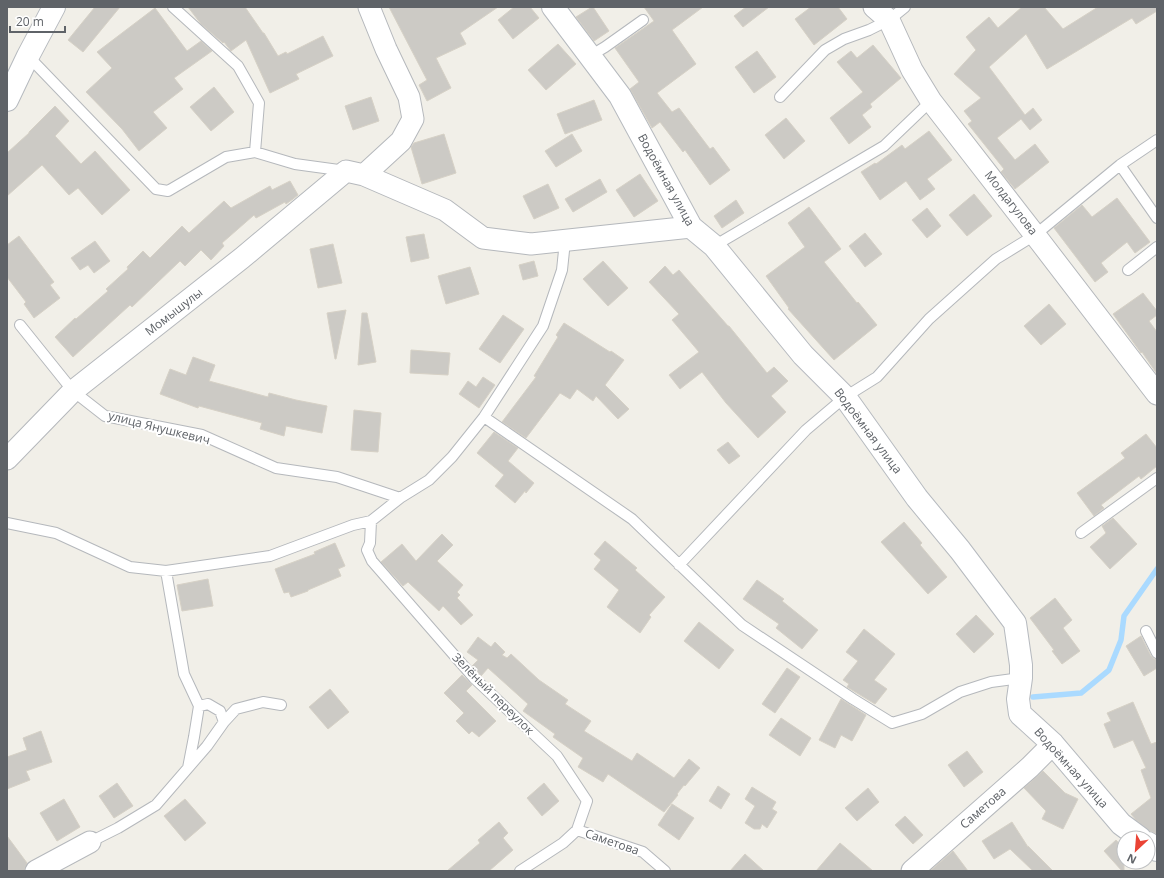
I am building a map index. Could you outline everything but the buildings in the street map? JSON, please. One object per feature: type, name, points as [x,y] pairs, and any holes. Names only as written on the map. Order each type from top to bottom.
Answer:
[{"type":"street","points":[[7,100],[54,7]]},
{"type":"street","points":[[355,173],[402,141],[413,119],[409,96],[386,49],[369,7]]},
{"type":"street","name":"Водоёмная улица","points":[[553,7],[620,96],[691,227],[714,246],[803,356],[845,397],[917,498],[960,550],[1015,623],[1021,665],[1018,699],[1020,714],[1053,744],[1121,824],[1129,830]]},
{"type":"street","name":"Молдагулова","points":[[882,14],[912,70],[931,101],[1157,394]]},
{"type":"street","points":[[355,173],[445,210],[483,238],[531,244],[691,227]]},
{"type":"street","name":"Момышулы","points":[[7,459],[73,391],[242,258],[355,173]]},
{"type":"street","name":"Саметова","points":[[912,871],[1030,767],[1053,744]]},
{"type":"street","points":[[36,871],[90,842]]},
{"type":"lane","points":[[173,7],[238,66],[259,103],[255,152]]},
{"type":"lane","points":[[780,97],[825,50],[844,39],[869,30],[882,14],[905,7]]},
{"type":"lane","points":[[590,56],[643,20]]},
{"type":"lane","points":[[28,56],[156,189],[168,191],[226,157],[255,152],[295,164],[355,173]]},
{"type":"lane","points":[[714,246],[884,146],[931,101]]},
{"type":"lane","points":[[679,565],[806,430],[845,397],[877,377],[929,319],[996,259],[1035,235],[1120,165],[1157,140]]},
{"type":"lane","points":[[1120,165],[1157,218]]},
{"type":"lane","points":[[7,523],[56,533],[130,567],[166,571],[270,556],[353,525],[372,521],[400,498],[429,480],[452,457],[484,418],[543,326],[562,270],[564,241]]},
{"type":"lane","points":[[1128,270],[1157,248]]},
{"type":"lane","name":"улица Янушкевич","points":[[20,325],[73,391],[105,416],[202,435],[276,468],[337,477],[400,498]]},
{"type":"lane","points":[[484,418],[632,520],[742,625],[853,699],[892,723],[922,714],[960,692],[991,682],[1021,678]]},
{"type":"lane","points":[[1081,533],[1157,478]]},
{"type":"lane","name":"Зелёный переулок","points":[[372,521],[370,543],[367,550],[372,561],[474,678],[557,756],[586,801],[577,830]]},
{"type":"lane","points":[[166,571],[184,674],[199,706],[188,768]]},
{"type":"lane","points":[[1146,631],[1157,653]]},
{"type":"lane","points":[[90,842],[118,828],[156,805],[207,746],[224,722],[236,709],[263,702],[281,705]]},
{"type":"lane","points":[[199,706],[208,704],[220,710],[224,722]]},
{"type":"lane","points":[[520,871],[563,843],[577,830]]},
{"type":"lane","name":"Саметова","points":[[577,830],[643,852],[665,871]]},
{"type":"waterway","points":[[1033,697],[1081,693],[1109,670],[1121,640],[1124,616],[1157,569]]}]
